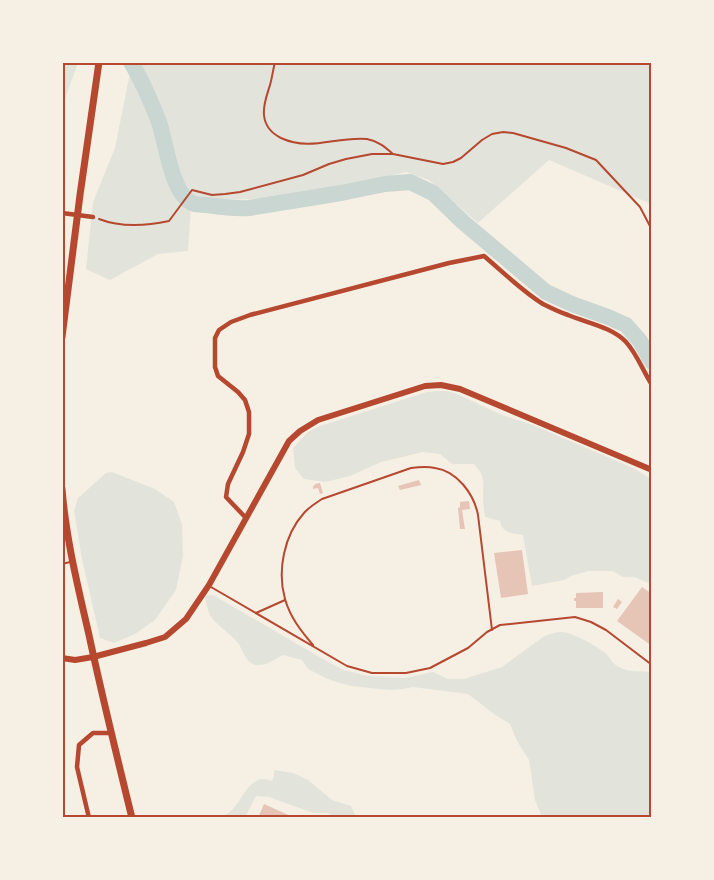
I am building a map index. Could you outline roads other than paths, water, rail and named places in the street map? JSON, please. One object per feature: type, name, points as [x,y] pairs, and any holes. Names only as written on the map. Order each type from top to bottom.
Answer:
[{"type":"highway","points":[[62,337],[99,62]]},
{"type":"highway","points":[[62,489],[72,562],[132,818]]},
{"type":"main road","points":[[62,658],[75,660],[93,657],[165,637],[186,620],[209,585],[289,441],[300,431],[318,420],[425,386],[442,385],[460,389],[652,470]]},
{"type":"street","points":[[62,213],[93,217]]},
{"type":"street","points":[[246,518],[226,497],[228,484],[249,434],[249,412],[245,400],[218,376],[215,367],[215,338],[219,330],[231,322],[250,315],[449,263],[484,256],[510,279],[543,303],[565,314],[616,334],[626,342],[652,385]]},
{"type":"street","points":[[89,818],[77,767],[80,745],[93,733],[111,733]]},
{"type":"lane","points":[[315,647],[295,623],[285,600],[282,578],[285,552],[294,526],[305,511],[322,500],[411,468],[437,468],[457,479],[472,496],[476,505],[492,630]]},
{"type":"lane","points":[[62,564],[72,562]]},
{"type":"lane","points":[[209,585],[347,666],[372,672],[386,674],[406,673],[430,668],[468,648],[500,625],[575,617],[591,622],[606,630],[652,665]]},
{"type":"lane","points":[[256,613],[285,600]]},
{"type":"waterway","points":[[131,62],[159,122],[174,178],[179,189],[192,203],[228,208],[249,208],[385,184],[410,182],[433,193],[463,222],[546,292],[626,325],[640,341],[652,362]]}]
